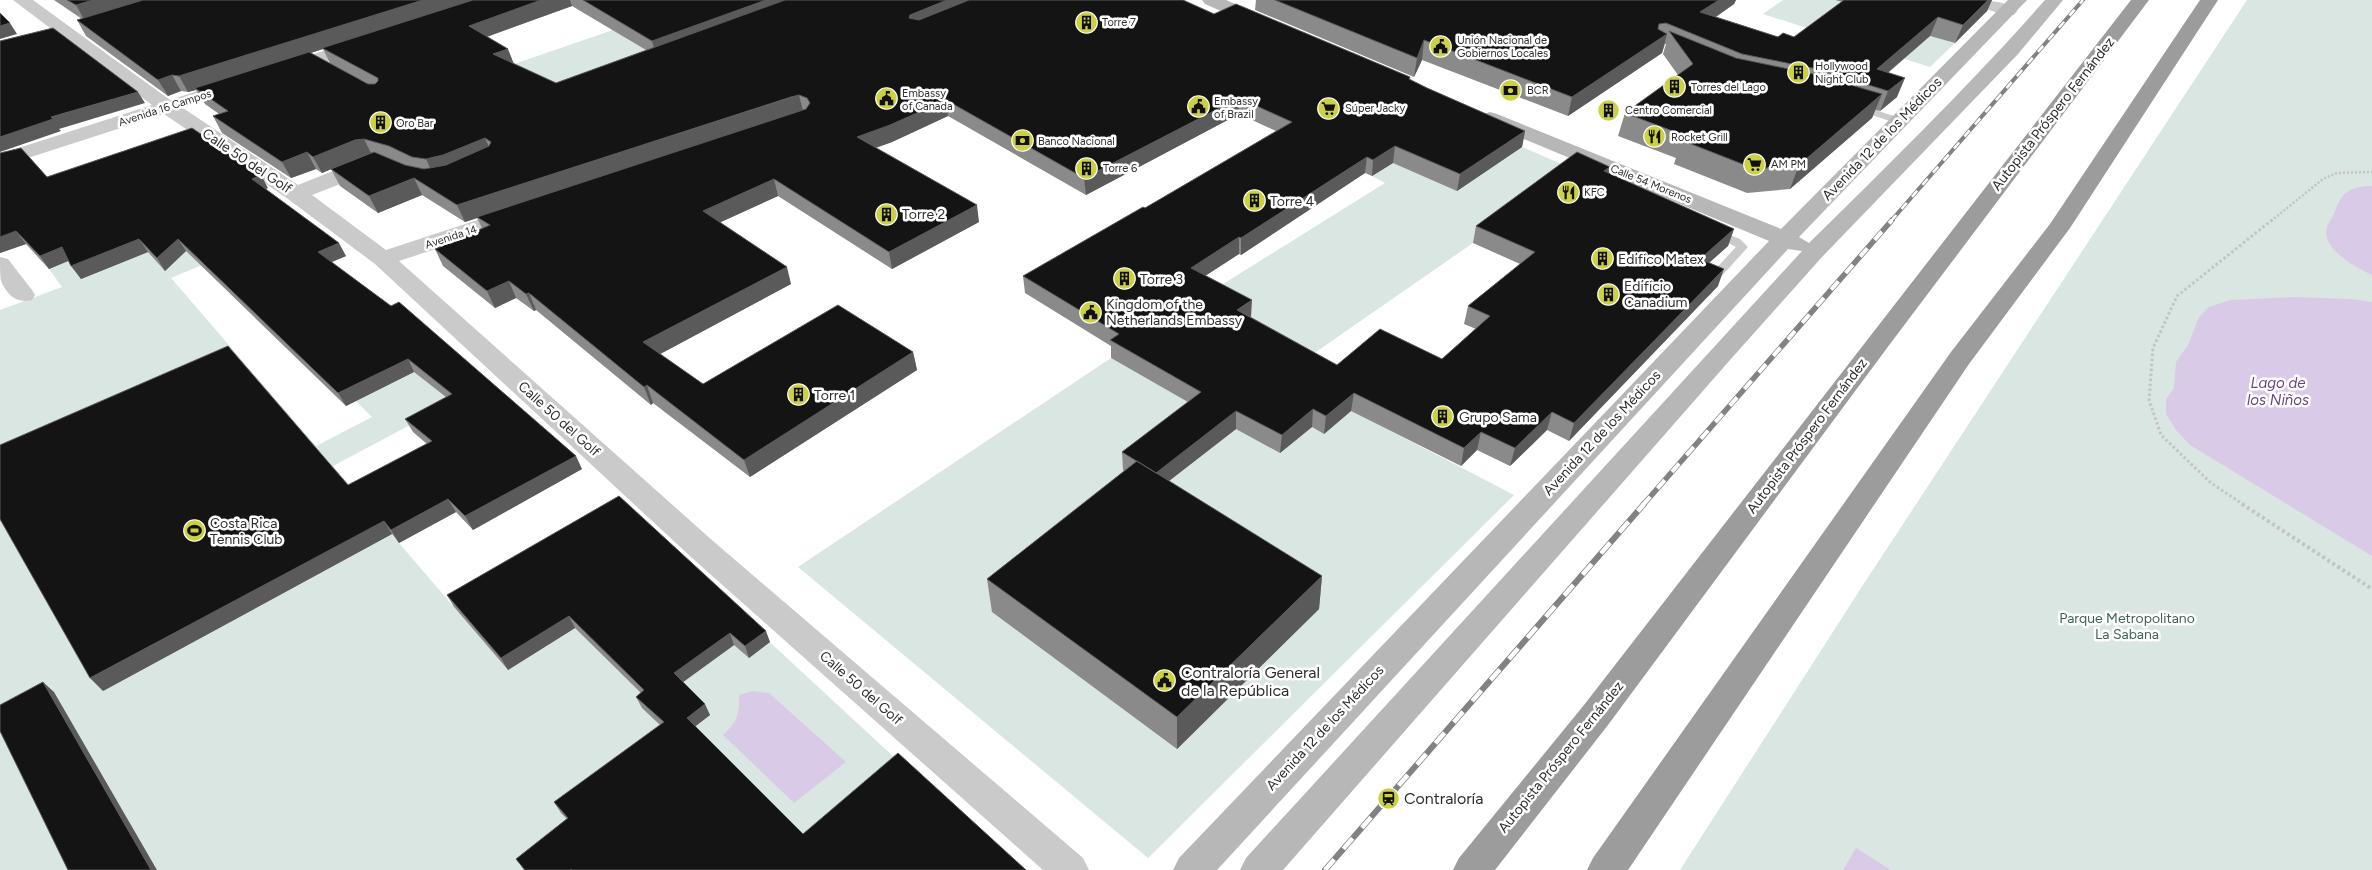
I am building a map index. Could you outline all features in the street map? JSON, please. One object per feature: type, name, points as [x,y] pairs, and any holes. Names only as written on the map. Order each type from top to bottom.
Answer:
[{"type":"highway","name":"Autopista Próspero Fernández","points":[[1472,870],[1596,715],[1890,326],[2140,0]]},
{"type":"highway","points":[[1606,870],[1960,358],[2059,228],[2190,14],[2210,0]]},
{"type":"main road","points":[[1211,0],[1279,29]]},
{"type":"main road","points":[[1258,870],[1814,252],[1940,125],[2054,0]]},
{"type":"main road","name":"Avenida 12 de los Médicos","points":[[1192,870],[1784,239],[2013,5]]},
{"type":"main road","name":"Calle 54 Morenos","points":[[1476,112],[1814,252]]},
{"type":"street","name":"Calle 50 del Golf","points":[[22,0],[167,107],[296,194],[383,259],[702,549],[1070,870]]},
{"type":"street","points":[[1976,0],[2013,5]]},
{"type":"street","name":"Avenida 16 Campos","points":[[0,162],[258,78],[321,65],[379,39]]},
{"type":"street","points":[[296,194],[376,163]]},
{"type":"street","name":"Avenida 14","points":[[383,259],[532,209]]},
{"type":"lane","points":[[1850,106],[1900,121]]},
{"type":"lane","points":[[1701,226],[1736,241],[1742,247],[1715,276]]},
{"type":"path","points":[[2372,172],[2337,173],[2323,179],[2177,296],[2153,348],[2149,400],[2161,435],[2211,483],[2372,589]]},
{"type":"green space","points":[[1783,0],[1835,0],[1875,13],[1869,18],[1955,43],[1930,67],[1763,14]]},
{"type":"green space","name":"Parque Metropolitano La Sabana","points":[[2247,0],[2372,0],[2372,870],[1680,870],[1863,585]]},
{"type":"green space","points":[[613,30],[656,56],[563,92],[514,64]]},
{"type":"green space","points":[[1522,147],[1573,169],[1473,243],[1300,363],[1207,294],[1385,183],[1372,176],[1393,163]]},
{"type":"green space","name":"Costa Rica Tennis Club","points":[[302,223],[171,278],[316,446],[372,417],[356,401],[449,355],[485,385],[333,466],[508,670],[682,561],[1016,870],[0,870],[0,310],[62,287],[49,269],[71,260],[178,240]]},
{"type":"green space","points":[[1111,358],[1280,453],[1312,427],[1324,434],[1333,426],[1339,404],[1514,495],[1148,858],[798,567]]},
{"type":"water","points":[[2363,186],[2372,186],[2372,275],[2353,265],[2334,250],[2327,238],[2326,231],[2339,202],[2346,193]]},
{"type":"water","name":"Lago de los Niños","points":[[2293,297],[2351,299],[2372,302],[2372,556],[2190,445],[2176,430],[2166,414],[2166,399],[2174,388],[2176,362],[2188,345],[2199,317],[2209,307],[2230,300]]},
{"type":"water","points":[[753,691],[769,693],[846,762],[794,803],[723,735],[732,726],[737,717],[739,695]]},
{"type":"water","points":[[1856,848],[1891,870],[1843,870]]},
{"type":"building","points":[[67,0],[93,0],[76,5]]},
{"type":"building","points":[[143,0],[423,0],[179,76],[172,75],[158,80],[77,20]]},
{"type":"building","points":[[473,0],[541,0],[469,26],[508,49],[493,54],[556,83],[785,0],[947,0],[910,15],[909,18],[919,20],[969,0],[1183,0],[1214,14],[1236,4],[1410,77],[1409,79],[1427,88],[1525,131],[1460,174],[1395,146],[1373,160],[1367,157],[1191,268],[1252,300],[1237,310],[1337,365],[1380,329],[1442,359],[1490,316],[1468,306],[1535,252],[1476,226],[1577,152],[1610,167],[1604,171],[1734,229],[1700,259],[1724,269],[1574,423],[1552,412],[1515,448],[1481,432],[1464,448],[1354,393],[1326,416],[1313,409],[1282,435],[1236,411],[1156,473],[1122,452],[1201,392],[1110,340],[1119,334],[1023,276],[1143,207],[1145,208],[1292,122],[1239,98],[1084,178],[946,100],[890,125],[857,137],[977,205],[889,252],[774,179],[703,211],[787,267],[643,342],[703,384],[838,305],[913,352],[744,460],[647,385],[644,387],[529,293],[526,294],[509,281],[487,291],[435,249],[490,225],[477,217],[806,109],[810,103],[807,98],[799,95],[791,97],[457,205],[414,178],[369,196],[331,169],[374,152],[405,165],[424,169],[446,165],[489,146],[491,142],[485,138],[443,155],[426,159],[412,157],[389,146],[364,139],[355,140],[313,157],[307,152],[282,162],[213,116],[228,111],[195,88],[309,52],[368,84],[375,84],[378,78],[322,48]]},
{"type":"building","points":[[583,0],[766,0],[652,41]]},
{"type":"building","points":[[1275,0],[1719,0],[1700,12],[1778,37],[1783,33],[1794,37],[1844,0],[1988,0],[1963,25],[1938,17],[1877,69],[1905,78],[1888,91],[1817,69],[1742,54],[1666,23],[1659,24],[1658,29],[1667,34],[1572,97],[1424,40],[1417,58]]},
{"type":"building","points":[[0,13],[10,23],[0,26]]},
{"type":"building","points":[[53,28],[138,92],[51,117],[53,119],[0,137],[0,41]]},
{"type":"building","points":[[1669,31],[1736,58],[1813,74],[1882,94],[1799,165],[1755,169],[1681,140],[1686,136],[1625,113],[1693,64]]},
{"type":"building","points":[[192,128],[261,175],[252,179],[339,243],[318,252],[391,306],[399,302],[576,456],[465,516],[448,499],[391,530],[384,521],[90,678],[0,519],[0,445],[228,346],[348,485],[432,441],[405,419],[452,394],[408,359],[338,393],[178,239],[157,258],[139,239],[71,266],[62,247],[40,256],[16,231],[0,237],[0,153],[21,148],[47,177]]},
{"type":"building","name":"Contraloría General de la República","points":[[1137,461],[1322,576],[1177,717],[987,579]]},
{"type":"building","points":[[619,496],[766,631],[745,646],[730,633],[674,673],[705,704],[687,718],[803,834],[898,753],[1026,870],[525,870],[516,859],[568,818],[554,802],[664,722],[636,697],[644,690],[569,616],[501,658],[447,595]]},
{"type":"building","points":[[43,682],[151,870],[68,870],[0,731],[0,705]]},
{"type":"railway","points":[[1891,221],[2083,0]]},
{"type":"railway","points":[[1643,505],[1892,220]]},
{"type":"railway","points":[[1325,870],[1644,504]]},
{"type":"place","name":"Torre 7","points":[[1086,22]]},
{"type":"place","name":"Unión Nacional de Gobiernos Locales","points":[[1441,46]]},
{"type":"place","name":"Hollywood Night Club","points":[[1799,72]]},
{"type":"place","name":"Torres del Lago","points":[[1675,87]]},
{"type":"place","name":"BCR","points":[[1511,90]]},
{"type":"place","name":"Embassy of Canada","points":[[886,99]]},
{"type":"place","name":"Embassy of Brazil","points":[[1198,107]]},
{"type":"place","name":"Súper Jacky","points":[[1329,108]]},
{"type":"place","name":"Centro Comercial","points":[[1609,110]]},
{"type":"place","name":"Oro Bar","points":[[380,123]]},
{"type":"place","name":"Rocket Grill","points":[[1655,137]]},
{"type":"place","name":"Banco Nacional","points":[[1022,141]]},
{"type":"place","name":"AM PM","points":[[1755,164]]},
{"type":"place","name":"Torre 6","points":[[1087,168]]},
{"type":"place","name":"KFC","points":[[1568,192]]},
{"type":"place","name":"Torre 4","points":[[1254,201]]},
{"type":"place","name":"Torre 2","points":[[886,214]]},
{"type":"place","name":"Edifico Matex","points":[[1602,259]]},
{"type":"place","name":"Torre 3","points":[[1124,279]]},
{"type":"place","name":"Edificio Canadium","points":[[1608,294]]},
{"type":"place","name":"Kingdom of the Netherlands Embassy","points":[[1090,312]]},
{"type":"place","name":"Torre 1","points":[[798,395]]},
{"type":"place","name":"Grupo Sama","points":[[1443,417]]},
{"type":"place","name":"Costa Rica Tennis Club","points":[[194,531]]},
{"type":"place","name":"Contraloría General de la República","points":[[1165,681]]},
{"type":"place","name":"Contraloría","points":[[1388,798]]}]
